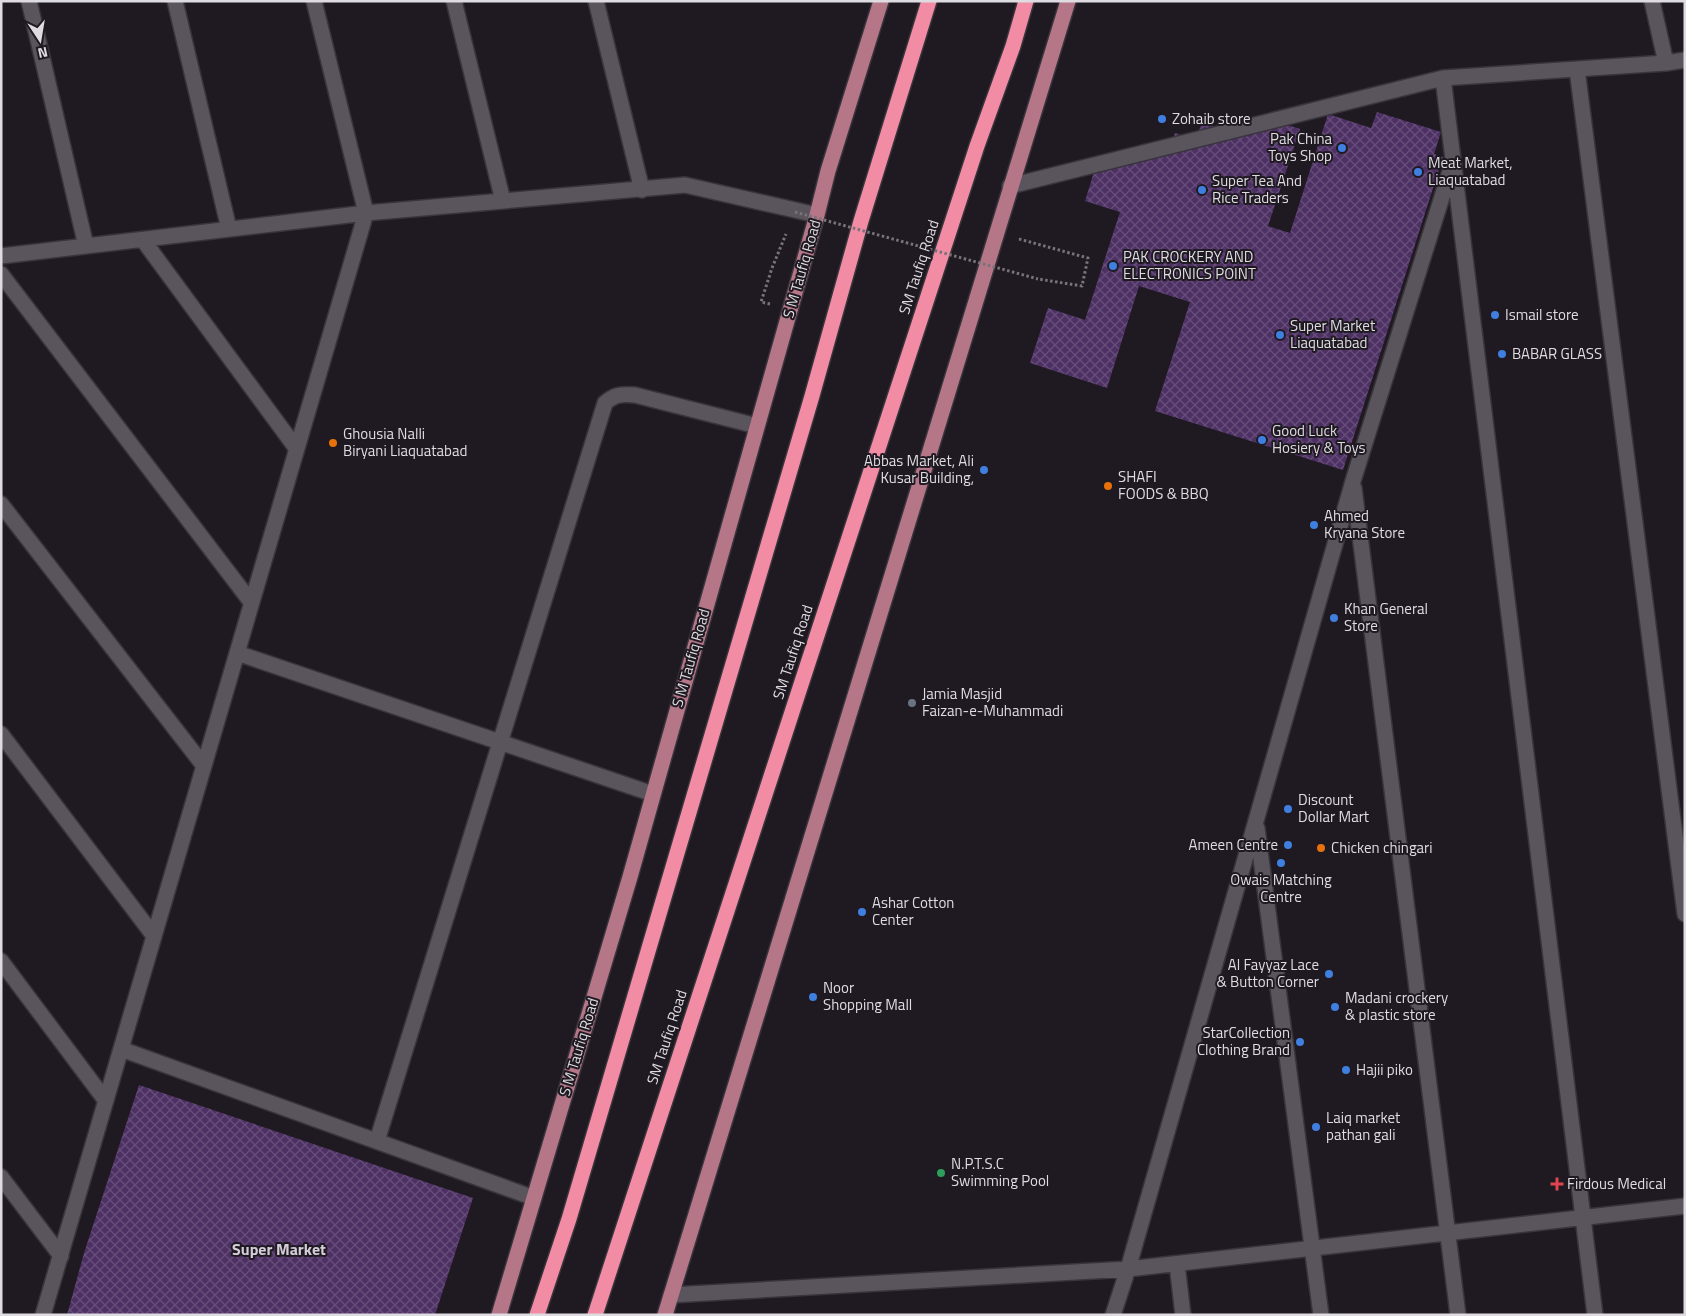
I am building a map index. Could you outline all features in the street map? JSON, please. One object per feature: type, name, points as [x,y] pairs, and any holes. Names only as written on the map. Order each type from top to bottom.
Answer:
[{"type":"highway","points":[[537,1315],[575,1200],[861,222],[929,1]]},
{"type":"highway","name":"SM Taufiq Road","points":[[595,1315],[968,175],[1013,46],[1026,1]]},
{"type":"main road","name":"S M Taufiq Road","points":[[499,1315],[628,887],[818,215],[828,171],[881,1]]},
{"type":"main road","points":[[665,1315],[1068,1]]},
{"type":"street","points":[[29,1],[86,246]]},
{"type":"street","points":[[175,1],[229,229]]},
{"type":"street","points":[[43,1315],[366,212],[314,1]]},
{"type":"street","points":[[454,1],[503,201]]},
{"type":"street","points":[[596,1],[642,190]]},
{"type":"street","points":[[1652,1],[1666,63]]},
{"type":"street","points":[[1010,186],[1443,78],[1666,63],[1685,60]]},
{"type":"street","points":[[1577,69],[1685,914]]},
{"type":"street","points":[[1443,78],[1595,1315]]},
{"type":"street","points":[[1112,1315],[1128,1269],[1353,481],[1453,161]]},
{"type":"street","points":[[1,256],[366,212],[685,185],[818,215]]},
{"type":"street","points":[[143,240],[296,448]]},
{"type":"street","points":[[1,274],[251,602]]},
{"type":"street","points":[[377,1141],[605,403],[613,396],[635,394],[757,426]]},
{"type":"street","points":[[1353,481],[1458,1315]]},
{"type":"street","points":[[1,504],[204,766]]},
{"type":"street","points":[[237,653],[653,794]]},
{"type":"street","points":[[1,734],[154,936]]},
{"type":"street","points":[[1256,822],[1321,1315]]},
{"type":"street","points":[[1,961],[106,1101]]},
{"type":"street","points":[[121,1049],[534,1198]]},
{"type":"street","points":[[1,1177],[61,1256]]},
{"type":"street","points":[[671,1296],[1128,1269],[1685,1206]]},
{"type":"street","points":[[1176,1264],[1183,1315]]},
{"type":"path","points":[[792,220],[795,212],[1038,279],[1082,286],[1088,258],[1040,245]]},
{"type":"path","points":[[772,268],[788,228]]},
{"type":"building","points":[[1377,112],[1441,132],[1434,154],[1443,157],[1343,470],[1155,411],[1190,302],[1139,286],[1107,388],[1030,363],[1048,308],[1085,320],[1120,212],[1085,201],[1098,159],[1117,165],[1122,150],[1147,158],[1170,150],[1175,133],[1196,139],[1202,122],[1225,130],[1228,121],[1253,129],[1258,115],[1300,129],[1268,226],[1290,233],[1328,114],[1371,128]]},
{"type":"building","points":[[139,1085],[473,1198],[435,1315],[67,1315],[84,1253]]},
{"type":"place","name":"Zohaib store","points":[[1162,119]]},
{"type":"place","name":"Pak China Toys Shop","points":[[1342,148]]},
{"type":"place","name":"Meat Market, Liaquatabad","points":[[1418,172]]},
{"type":"place","name":"Super Tea And Rice Traders","points":[[1202,190]]},
{"type":"place","name":"PAK CROCKERY AND ELECTRONICS POINT","points":[[1113,266]]},
{"type":"place","name":"Ismail store","points":[[1495,315]]},
{"type":"place","name":"Super Market Liaquatabad","points":[[1280,335]]},
{"type":"place","name":"BABAR GLASS","points":[[1502,354]]},
{"type":"place","name":"Good Luck Hosiery & Toys","points":[[1262,440]]},
{"type":"place","name":"Ghousia Nalli Biryani Liaquatabad","points":[[333,443]]},
{"type":"place","name":"Abbas Market, Ali Kusar Building,","points":[[984,470]]},
{"type":"place","name":"SHAFI FOODS & BBQ","points":[[1108,486]]},
{"type":"place","name":"Ahmed Kryana Store","points":[[1314,525]]},
{"type":"place","name":"Khan General Store","points":[[1334,618]]},
{"type":"place","name":"Jamia Masjid Faizan-e-Muhammadi","points":[[912,703]]},
{"type":"place","name":"Discount Dollar Mart","points":[[1288,809]]},
{"type":"place","name":"Ameen Centre","points":[[1288,845]]},
{"type":"place","name":"Chicken chingari","points":[[1321,848]]},
{"type":"place","name":"Owais Matching Centre","points":[[1281,863]]},
{"type":"place","name":"Ashar Cotton Center","points":[[862,912]]},
{"type":"place","name":"Al Fayyaz Lace & Button Corner","points":[[1329,974]]},
{"type":"place","name":"Noor Shopping Mall","points":[[813,997]]},
{"type":"place","name":"Madani crockery & plastic store","points":[[1335,1007]]},
{"type":"place","name":"StarCollection Clothing Brand","points":[[1300,1042]]},
{"type":"place","name":"Hajii piko","points":[[1346,1070]]},
{"type":"place","name":"Laiq market pathan gali","points":[[1316,1127]]},
{"type":"place","name":"N.P.T.S.C Swimming Pool","points":[[941,1173]]},
{"type":"place","name":"Firdous Medical","points":[[1557,1184]]},
{"type":"district","name":"Super Market","points":[[279,1249]]}]
